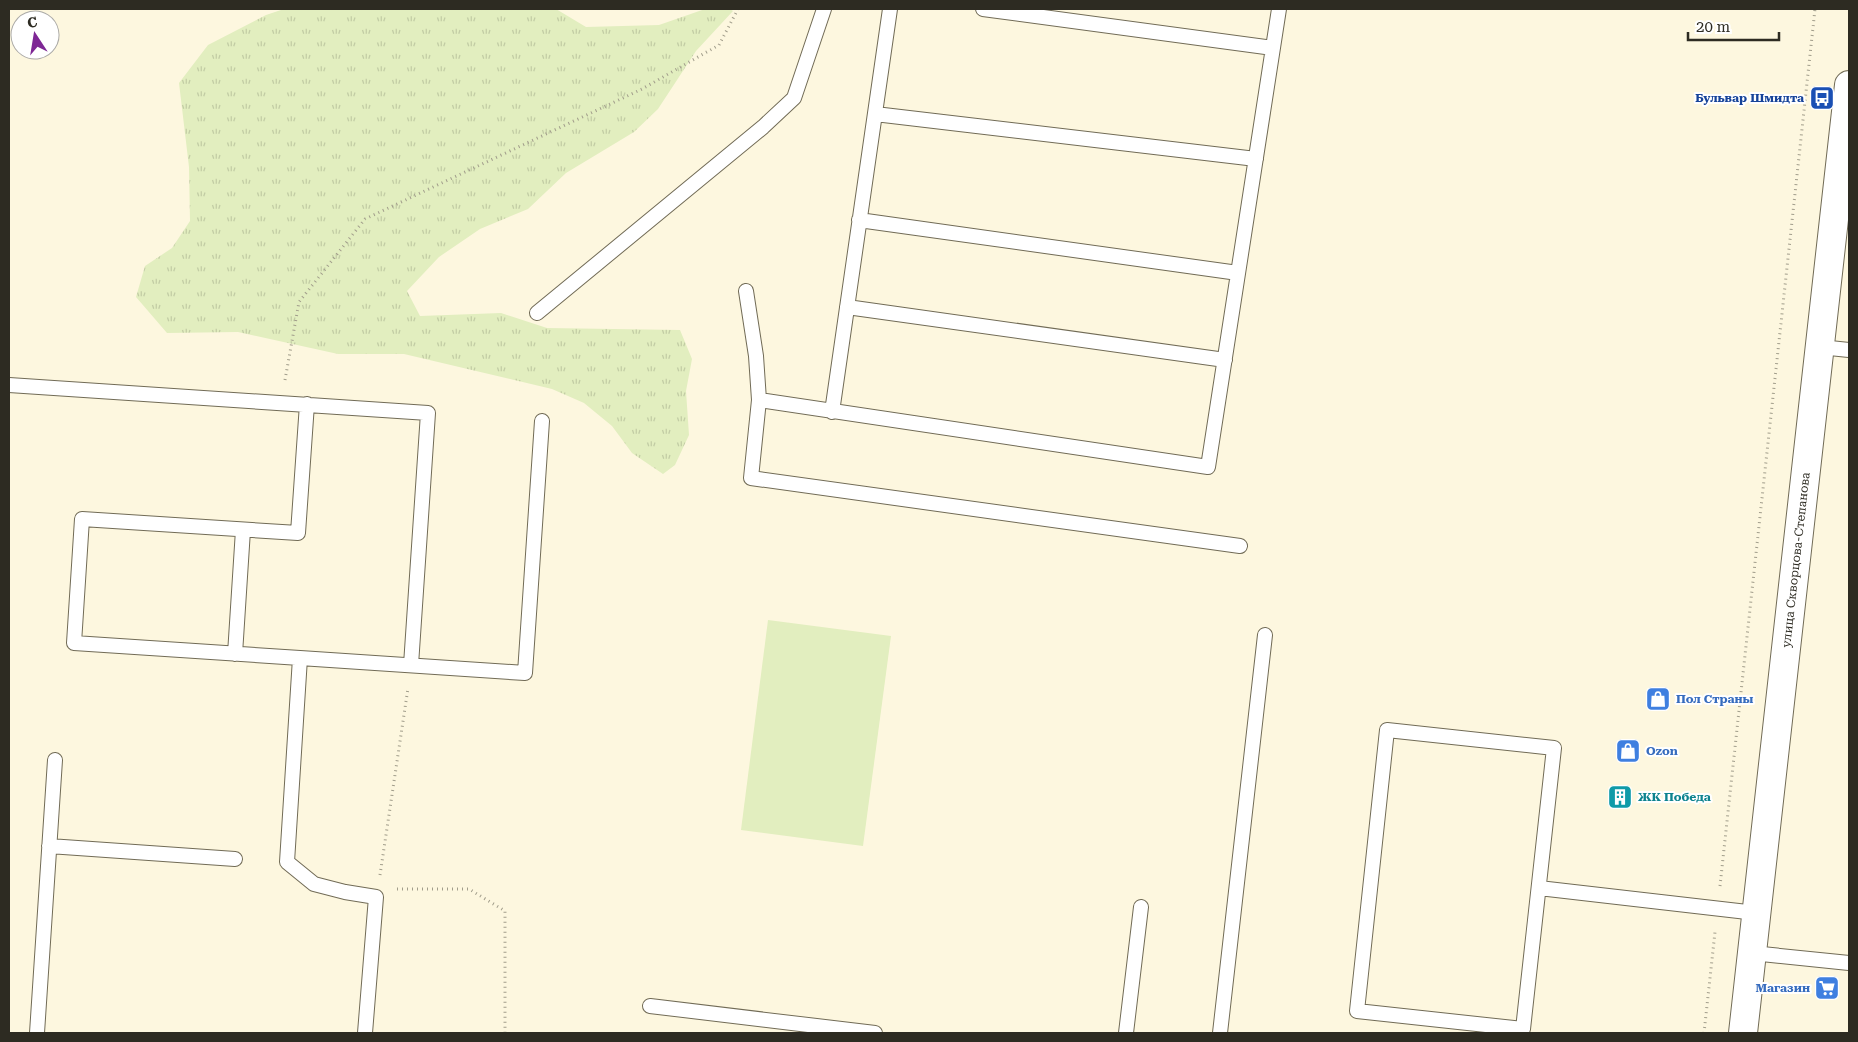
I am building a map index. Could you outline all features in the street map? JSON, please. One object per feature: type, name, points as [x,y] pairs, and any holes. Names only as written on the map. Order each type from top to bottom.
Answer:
[{"type":"street","name":"улица Скворцова-Степанова","points":[[1743,1033],[1849,85]]},
{"type":"lane","points":[[537,313],[763,127],[794,98],[824,9]]},
{"type":"lane","points":[[832,412],[890,9]]},
{"type":"lane","points":[[983,9],[1273,48]]},
{"type":"lane","points":[[759,400],[1208,467],[1279,9]]},
{"type":"lane","points":[[875,114],[1256,159]]},
{"type":"lane","points":[[859,220],[1238,273]]},
{"type":"lane","points":[[746,291],[756,356],[759,400],[751,478],[1240,546]]},
{"type":"lane","points":[[847,307],[1225,360]]},
{"type":"lane","points":[[1820,347],[1849,350]]},
{"type":"lane","points":[[9,385],[428,412],[411,665]]},
{"type":"lane","points":[[307,404],[298,533],[82,519],[74,643],[525,673],[542,421]]},
{"type":"lane","points":[[235,654],[243,530]]},
{"type":"lane","points":[[1220,1033],[1265,635]]},
{"type":"lane","points":[[300,658],[287,862],[314,884],[345,892],[376,896],[365,1033]]},
{"type":"lane","points":[[1387,730],[1554,748],[1538,888],[1523,1029],[1357,1011],[1387,730]]},
{"type":"lane","points":[[37,1033],[55,760]]},
{"type":"lane","points":[[50,846],[235,859]]},
{"type":"lane","points":[[1538,888],[1756,913]]},
{"type":"lane","points":[[1126,1033],[1141,907]]},
{"type":"lane","points":[[1752,953],[1849,963]]},
{"type":"lane","points":[[650,1006],[875,1033]]},
{"type":"path","points":[[281,403],[299,302],[365,219],[642,89],[718,45],[738,9]]},
{"type":"path","points":[[1704,1033],[1815,9]]},
{"type":"path","points":[[411,665],[376,896],[394,890],[469,890],[505,911],[505,1033]]},
{"type":"green space","points":[[284,9],[556,9],[586,27],[659,25],[705,9],[730,9],[733,11],[696,51],[658,109],[634,132],[566,173],[528,209],[480,229],[439,257],[407,291],[420,316],[501,313],[547,328],[680,330],[692,359],[686,391],[689,435],[675,465],[663,474],[632,453],[612,426],[584,403],[552,389],[404,354],[338,354],[238,332],[167,333],[136,297],[145,266],[172,248],[190,221],[189,167],[179,83],[208,45],[266,15]]},
{"type":"green space","points":[[768,620],[891,636],[863,846],[741,830]]},
{"type":"place","name":"Бульвар Шмидта","points":[[1822,98]]},
{"type":"place","name":"Пол Страны","points":[[1658,699]]},
{"type":"place","name":"Ozon","points":[[1628,751]]},
{"type":"place","name":"ЖК Победа","points":[[1620,797]]},
{"type":"place","name":"Магазин","points":[[1827,988]]}]
